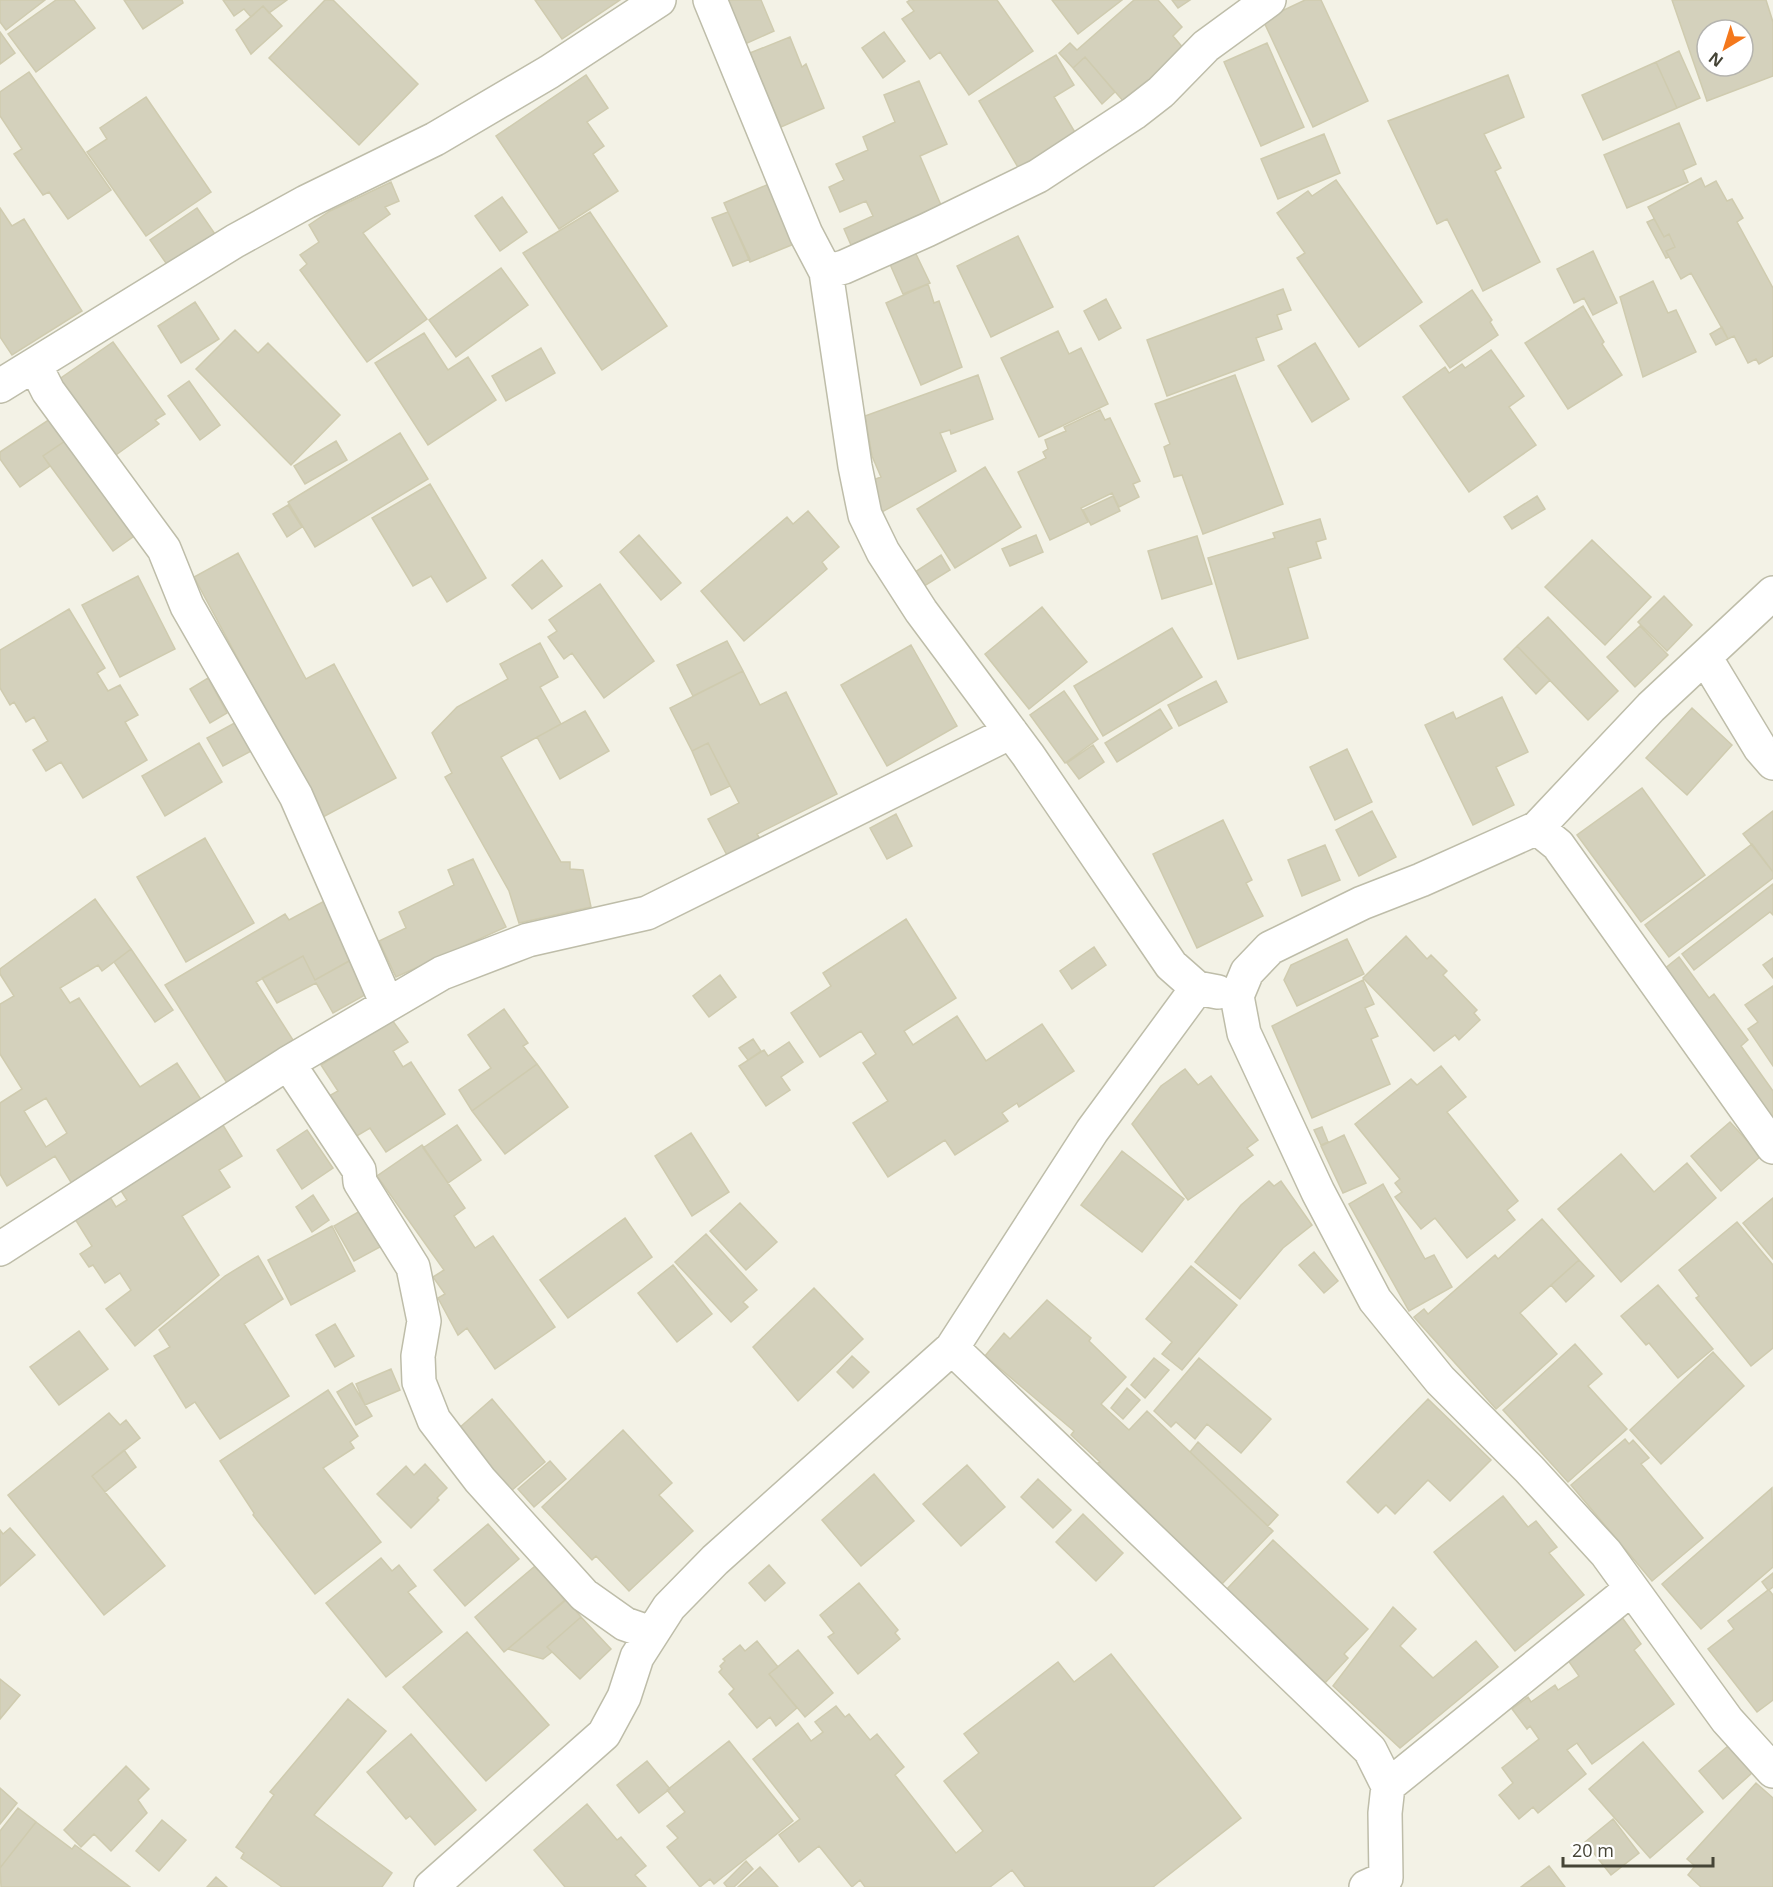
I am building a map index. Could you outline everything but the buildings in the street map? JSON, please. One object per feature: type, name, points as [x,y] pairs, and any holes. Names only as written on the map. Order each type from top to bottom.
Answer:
[{"type":"street","points":[[0,386],[235,241],[306,202],[435,139],[549,72],[659,0]]},
{"type":"street","points":[[710,0],[806,234],[826,272],[855,466],[865,515],[883,552],[909,595],[1011,732],[1171,965],[1197,988],[1237,996]]},
{"type":"street","points":[[826,272],[844,267],[927,230],[1038,176],[1134,113],[1161,92],[1206,46],[1269,0]]},
{"type":"street","points":[[35,365],[48,391],[164,549],[187,606],[296,796],[387,1004]]},
{"type":"street","points":[[1768,1758],[1727,1720],[1606,1553],[1529,1469],[1440,1380],[1375,1300],[1318,1192],[1244,1033],[1237,996],[1247,972],[1270,948],[1362,903],[1421,880],[1537,828],[1651,707],[1773,593]]},
{"type":"street","points":[[1705,657],[1760,748],[1773,763]]},
{"type":"street","points":[[0,1249],[288,1063],[442,974],[528,940],[647,913],[1011,732]]},
{"type":"street","points":[[1537,828],[1558,845],[1773,1147]]},
{"type":"street","points":[[430,1887],[604,1734],[624,1697],[637,1657],[669,1607],[716,1560],[952,1348],[1092,1131],[1197,988]]},
{"type":"street","points":[[288,1063],[359,1170],[360,1182],[413,1267],[424,1321],[418,1356],[419,1382],[434,1420],[480,1480],[584,1595],[625,1624],[651,1633]]},
{"type":"street","points":[[952,1348],[1370,1750],[1388,1786],[1376,1875],[1404,1877],[1410,1887]]},
{"type":"street","points":[[1388,1786],[1631,1589]]}]
